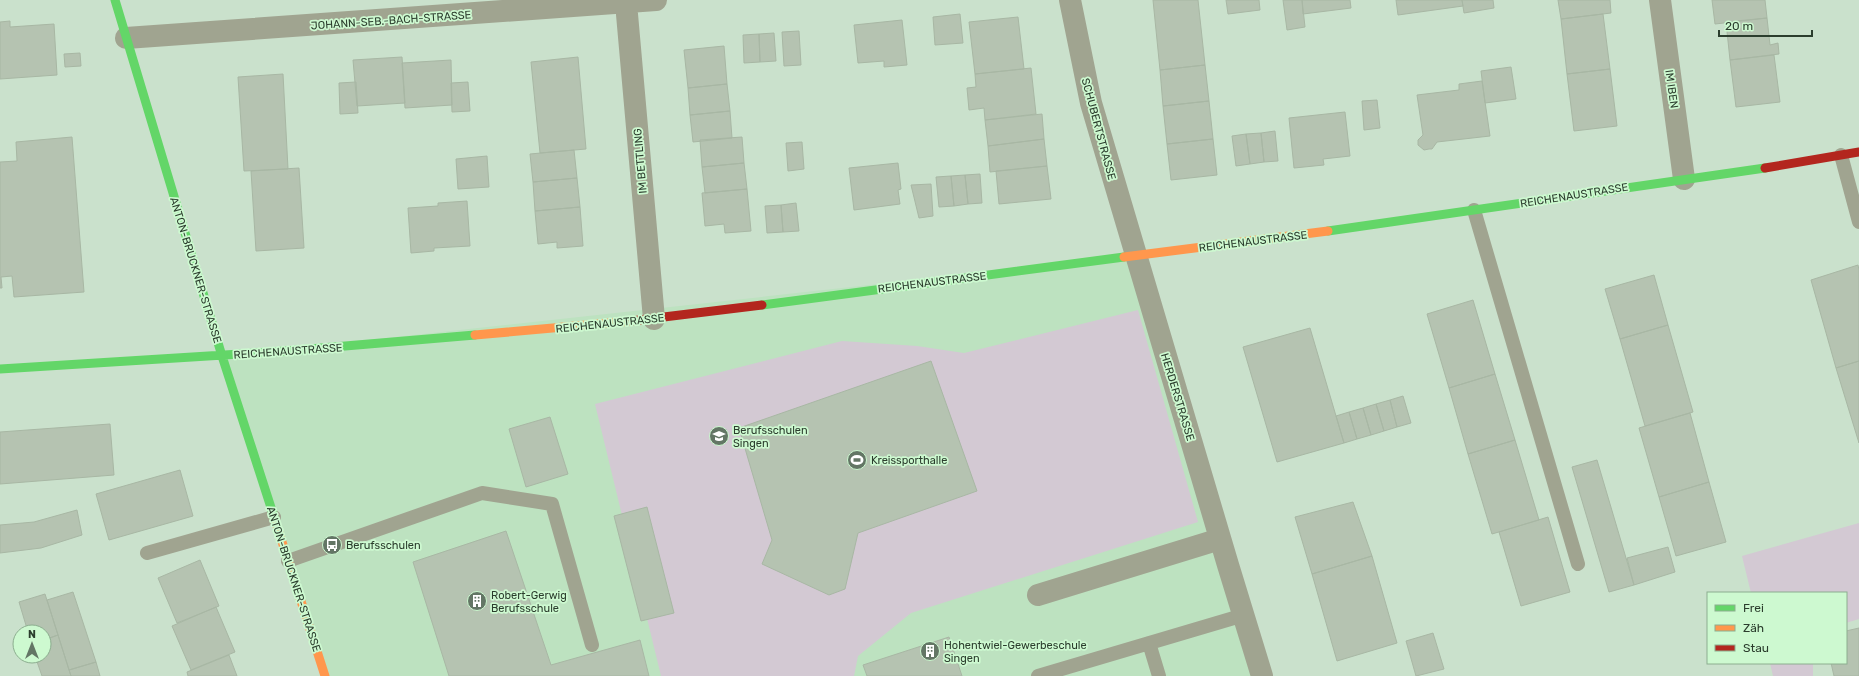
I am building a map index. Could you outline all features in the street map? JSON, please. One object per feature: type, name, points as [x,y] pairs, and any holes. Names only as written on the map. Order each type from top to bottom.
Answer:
[{"type":"street","name":"ANTON-BRUCKNER-STRASSE","points":[[115,0],[222,356],[325,676]]},
{"type":"street","name":"JOHANN-SEB.-BACH-STRASSE","points":[[126,38],[593,3],[626,3],[656,0]]},
{"type":"street","name":"SCHUBERTSTRASSE","points":[[1070,0],[1091,103],[1135,256]]},
{"type":"street","name":"IM IBEN","points":[[1660,0],[1684,179]]},
{"type":"street","name":"IM BETTLING","points":[[626,3],[654,319]]},
{"type":"street","name":"REICHENAUSTRASSE","points":[[0,369],[222,356],[462,337],[654,319],[1474,210],[1684,179],[1723,175],[1859,152]]},
{"type":"street","name":"HERDERSTRASSE","points":[[1135,256],[1262,676]]},
{"type":"street","points":[[1038,595],[1220,539]]},
{"type":"lane","points":[[1840,156],[1859,222]]},
{"type":"lane","points":[[1474,210],[1578,564]]},
{"type":"lane","points":[[288,561],[482,493],[552,504],[592,645]]},
{"type":"lane","points":[[147,553],[274,517]]},
{"type":"lane","points":[[1038,676],[1067,672],[1149,643],[1244,615]]},
{"type":"lane","points":[[1149,643],[1159,676]]},
{"type":"shaded area","name":"Berufsschulen Singen","points":[[1135,256],[1262,676],[325,676],[222,356]]},
{"type":"shaded area","points":[[1138,310],[1198,522],[911,613],[858,656],[854,676],[661,676],[595,404],[842,341],[917,346],[964,353]]},
{"type":"shaded area","points":[[1859,523],[1859,619],[1847,623],[1847,592],[1751,592],[1742,556]]},
{"type":"shaded area","points":[[1770,664],[1813,664],[1813,676],[1773,676]]},
{"type":"building","points":[[1153,0],[1198,0],[1205,65],[1160,70]]},
{"type":"building","points":[[1226,0],[1259,0],[1260,10],[1228,14]]},
{"type":"building","points":[[1283,0],[1302,0],[1305,27],[1287,30]]},
{"type":"building","points":[[1302,0],[1350,0],[1351,8],[1303,14]]},
{"type":"building","points":[[1396,0],[1462,0],[1463,6],[1398,15]]},
{"type":"building","points":[[1462,0],[1493,0],[1494,8],[1464,13]]},
{"type":"building","points":[[1558,0],[1610,0],[1611,13],[1561,19]]},
{"type":"building","points":[[1712,0],[1765,0],[1767,18],[1715,24]]},
{"type":"building","points":[[960,14],[963,43],[935,45],[933,17]]},
{"type":"building","points":[[1603,14],[1610,69],[1567,74],[1561,19]]},
{"type":"building","points":[[1018,17],[1024,69],[975,74],[969,22]]},
{"type":"building","points":[[1767,18],[1770,45],[1778,43],[1779,54],[1730,60],[1726,22]]},
{"type":"building","points":[[902,20],[907,65],[884,67],[884,61],[858,63],[854,25]]},
{"type":"building","points":[[10,21],[10,27],[54,24],[57,75],[0,79],[0,22]]},
{"type":"building","points":[[799,31],[801,65],[784,66],[782,32]]},
{"type":"building","points":[[774,33],[776,61],[760,62],[759,34]]},
{"type":"building","points":[[759,34],[760,62],[744,63],[743,35]]},
{"type":"building","points":[[724,46],[727,84],[688,88],[684,50]]},
{"type":"building","points":[[80,53],[81,66],[65,67],[64,54]]},
{"type":"building","points":[[1774,55],[1780,102],[1736,107],[1730,60]]},
{"type":"building","points":[[402,57],[405,103],[357,106],[353,60]]},
{"type":"building","points":[[578,57],[586,149],[540,153],[531,62]]},
{"type":"building","points":[[451,60],[452,105],[405,108],[402,63]]},
{"type":"building","points":[[1205,65],[1209,101],[1163,106],[1160,70]]},
{"type":"building","points":[[1511,67],[1516,99],[1485,103],[1481,71]]},
{"type":"building","points":[[1031,68],[1036,114],[985,120],[984,108],[969,110],[967,88],[976,87],[975,74]]},
{"type":"building","points":[[1610,69],[1617,126],[1574,131],[1567,74]]},
{"type":"building","points":[[283,74],[288,169],[244,171],[238,77]]},
{"type":"building","points":[[1482,81],[1490,136],[1437,142],[1432,149],[1424,150],[1418,145],[1418,140],[1423,135],[1417,95],[1459,90],[1459,84]]},
{"type":"building","points":[[356,82],[358,113],[340,114],[339,83]]},
{"type":"building","points":[[468,82],[470,111],[452,112],[451,83]]},
{"type":"building","points":[[727,84],[730,111],[690,115],[688,88]]},
{"type":"building","points":[[1377,100],[1380,128],[1364,130],[1362,101]]},
{"type":"building","points":[[1209,101],[1213,139],[1167,144],[1163,106]]},
{"type":"building","points":[[730,111],[732,138],[693,142],[690,115]]},
{"type":"building","points":[[1345,112],[1350,156],[1323,159],[1324,165],[1294,168],[1289,118]]},
{"type":"building","points":[[1042,114],[1044,139],[988,146],[985,120]]},
{"type":"building","points":[[1275,131],[1278,161],[1264,162],[1261,133]]},
{"type":"building","points":[[1261,133],[1264,162],[1250,164],[1246,134]]},
{"type":"building","points":[[1246,134],[1250,164],[1236,166],[1232,136]]},
{"type":"building","points":[[72,137],[84,292],[14,297],[12,276],[1,277],[2,288],[0,288],[0,162],[17,161],[16,142]]},
{"type":"building","points":[[742,137],[744,163],[702,167],[700,140]]},
{"type":"building","points":[[1044,139],[1047,166],[990,172],[988,146]]},
{"type":"building","points":[[1213,139],[1217,175],[1171,180],[1167,144]]},
{"type":"building","points":[[802,142],[804,169],[788,171],[786,143]]},
{"type":"building","points":[[574,150],[577,178],[533,182],[530,154]]},
{"type":"building","points":[[487,156],[489,187],[458,189],[456,159]]},
{"type":"building","points":[[744,163],[747,189],[705,193],[702,167]]},
{"type":"building","points":[[898,163],[901,189],[898,190],[900,204],[854,210],[849,168]]},
{"type":"building","points":[[1047,166],[1051,199],[999,204],[996,171]]},
{"type":"building","points":[[299,168],[304,248],[256,251],[251,171]]},
{"type":"building","points":[[980,174],[982,203],[968,204],[965,175]]},
{"type":"building","points":[[965,175],[968,204],[954,206],[951,176]]},
{"type":"building","points":[[951,176],[954,206],[939,207],[936,177]]},
{"type":"building","points":[[577,178],[580,207],[535,211],[533,182]]},
{"type":"building","points":[[931,184],[933,216],[919,218],[911,185]]},
{"type":"building","points":[[747,189],[751,231],[725,233],[724,224],[705,226],[702,193]]},
{"type":"building","points":[[467,201],[470,246],[434,248],[434,251],[411,253],[408,208],[438,206],[438,203]]},
{"type":"building","points":[[796,203],[799,231],[783,232],[781,205]]},
{"type":"building","points":[[781,205],[783,232],[767,233],[765,206]]},
{"type":"building","points":[[580,207],[583,246],[557,248],[557,242],[538,244],[535,211]]},
{"type":"building","points":[[1858,265],[1859,361],[1836,368],[1811,280]]},
{"type":"building","points":[[1654,275],[1668,325],[1620,339],[1605,289]]},
{"type":"building","points":[[1473,300],[1495,374],[1449,388],[1427,314]]},
{"type":"building","points":[[1668,325],[1693,412],[1645,426],[1620,339]]},
{"type":"building","points":[[1310,328],[1344,443],[1277,462],[1243,347]]},
{"type":"building","name":"Kreissporthalle","points":[[931,361],[977,491],[858,533],[845,589],[829,595],[762,564],[772,540],[739,428]]},
{"type":"building","points":[[1859,361],[1859,443],[1836,368]]},
{"type":"building","points":[[1495,374],[1515,440],[1468,454],[1449,388]]},
{"type":"building","points":[[1403,396],[1411,423],[1397,427],[1390,400]]},
{"type":"building","points":[[1390,400],[1397,427],[1384,431],[1376,404]]},
{"type":"building","points":[[1376,404],[1384,431],[1371,435],[1363,408]]},
{"type":"building","points":[[1363,408],[1371,435],[1357,439],[1349,412]]},
{"type":"building","points":[[1349,412],[1357,439],[1344,443],[1336,416]]},
{"type":"building","points":[[1690,413],[1709,482],[1659,497],[1639,428]]},
{"type":"building","points":[[550,417],[568,474],[526,487],[509,429]]},
{"type":"building","points":[[110,424],[114,475],[0,484],[0,432]]},
{"type":"building","points":[[1515,440],[1539,520],[1492,534],[1468,454]]},
{"type":"building","points":[[1597,460],[1634,585],[1609,592],[1572,467]]},
{"type":"building","points":[[180,470],[193,516],[109,540],[96,494]]},
{"type":"building","points":[[1709,482],[1726,542],[1676,556],[1659,497]]},
{"type":"building","points":[[1353,502],[1372,556],[1312,574],[1295,517]]},
{"type":"building","points":[[647,507],[674,613],[641,621],[614,516]]},
{"type":"building","points":[[77,510],[82,535],[41,548],[0,553],[0,525],[34,522]]},
{"type":"building","points":[[1548,517],[1570,592],[1521,606],[1499,532]]},
{"type":"building","name":"Robert-Gerwig Berufsschule","points":[[506,531],[551,665],[640,640],[649,676],[449,676],[413,562]]},
{"type":"building","points":[[1668,547],[1675,572],[1634,585],[1627,558]]},
{"type":"building","points":[[1372,556],[1397,643],[1337,661],[1312,574]]},
{"type":"building","points":[[200,560],[219,606],[177,623],[158,578]]},
{"type":"building","points":[[73,592],[96,662],[69,670],[47,600]]},
{"type":"building","points":[[45,594],[58,635],[52,637],[52,624],[26,624],[19,602]]},
{"type":"building","points":[[216,607],[235,652],[191,670],[172,626]]},
{"type":"building","points":[[1859,628],[1859,676],[1834,676],[1831,664],[1847,664],[1847,631]]},
{"type":"building","points":[[1433,633],[1444,669],[1416,676],[1406,641]]},
{"type":"building","points":[[58,635],[71,676],[42,676],[38,664],[52,664],[52,637]]},
{"type":"building","name":"Hohentwiel-Gewerbeschule Singen","points":[[949,637],[962,676],[867,676],[863,665]]},
{"type":"building","points":[[229,655],[237,676],[188,676],[187,672]]},
{"type":"building","points":[[96,662],[100,676],[71,676],[69,670]]},
{"type":"traffic: fast","points":[[115,0],[222,356],[276,523]]},
{"type":"traffic: fast","points":[[1328,231],[1765,168]]},
{"type":"traffic: fast","points":[[762,305],[1124,257]]},
{"type":"traffic: fast","points":[[0,369],[286,351],[475,335]]},
{"type":"traffic: slow","points":[[1124,257],[1328,231]]},
{"type":"traffic: slow","points":[[475,335],[631,321]]},
{"type":"traffic: slow","points":[[276,523],[325,676]]},
{"type":"traffic: jam","points":[[1765,168],[1859,152]]},
{"type":"traffic: jam","points":[[631,321],[762,305]]},
{"type":"place","name":"Berufsschulen Singen","points":[[719,436]]},
{"type":"place","name":"Kreissporthalle","points":[[857,460]]},
{"type":"place","name":"Berufsschulen","points":[[332,545]]},
{"type":"place","name":"Robert-Gerwig Berufsschule","points":[[477,601]]},
{"type":"place","name":"Hohentwiel-Gewerbeschule Singen","points":[[930,651]]}]
